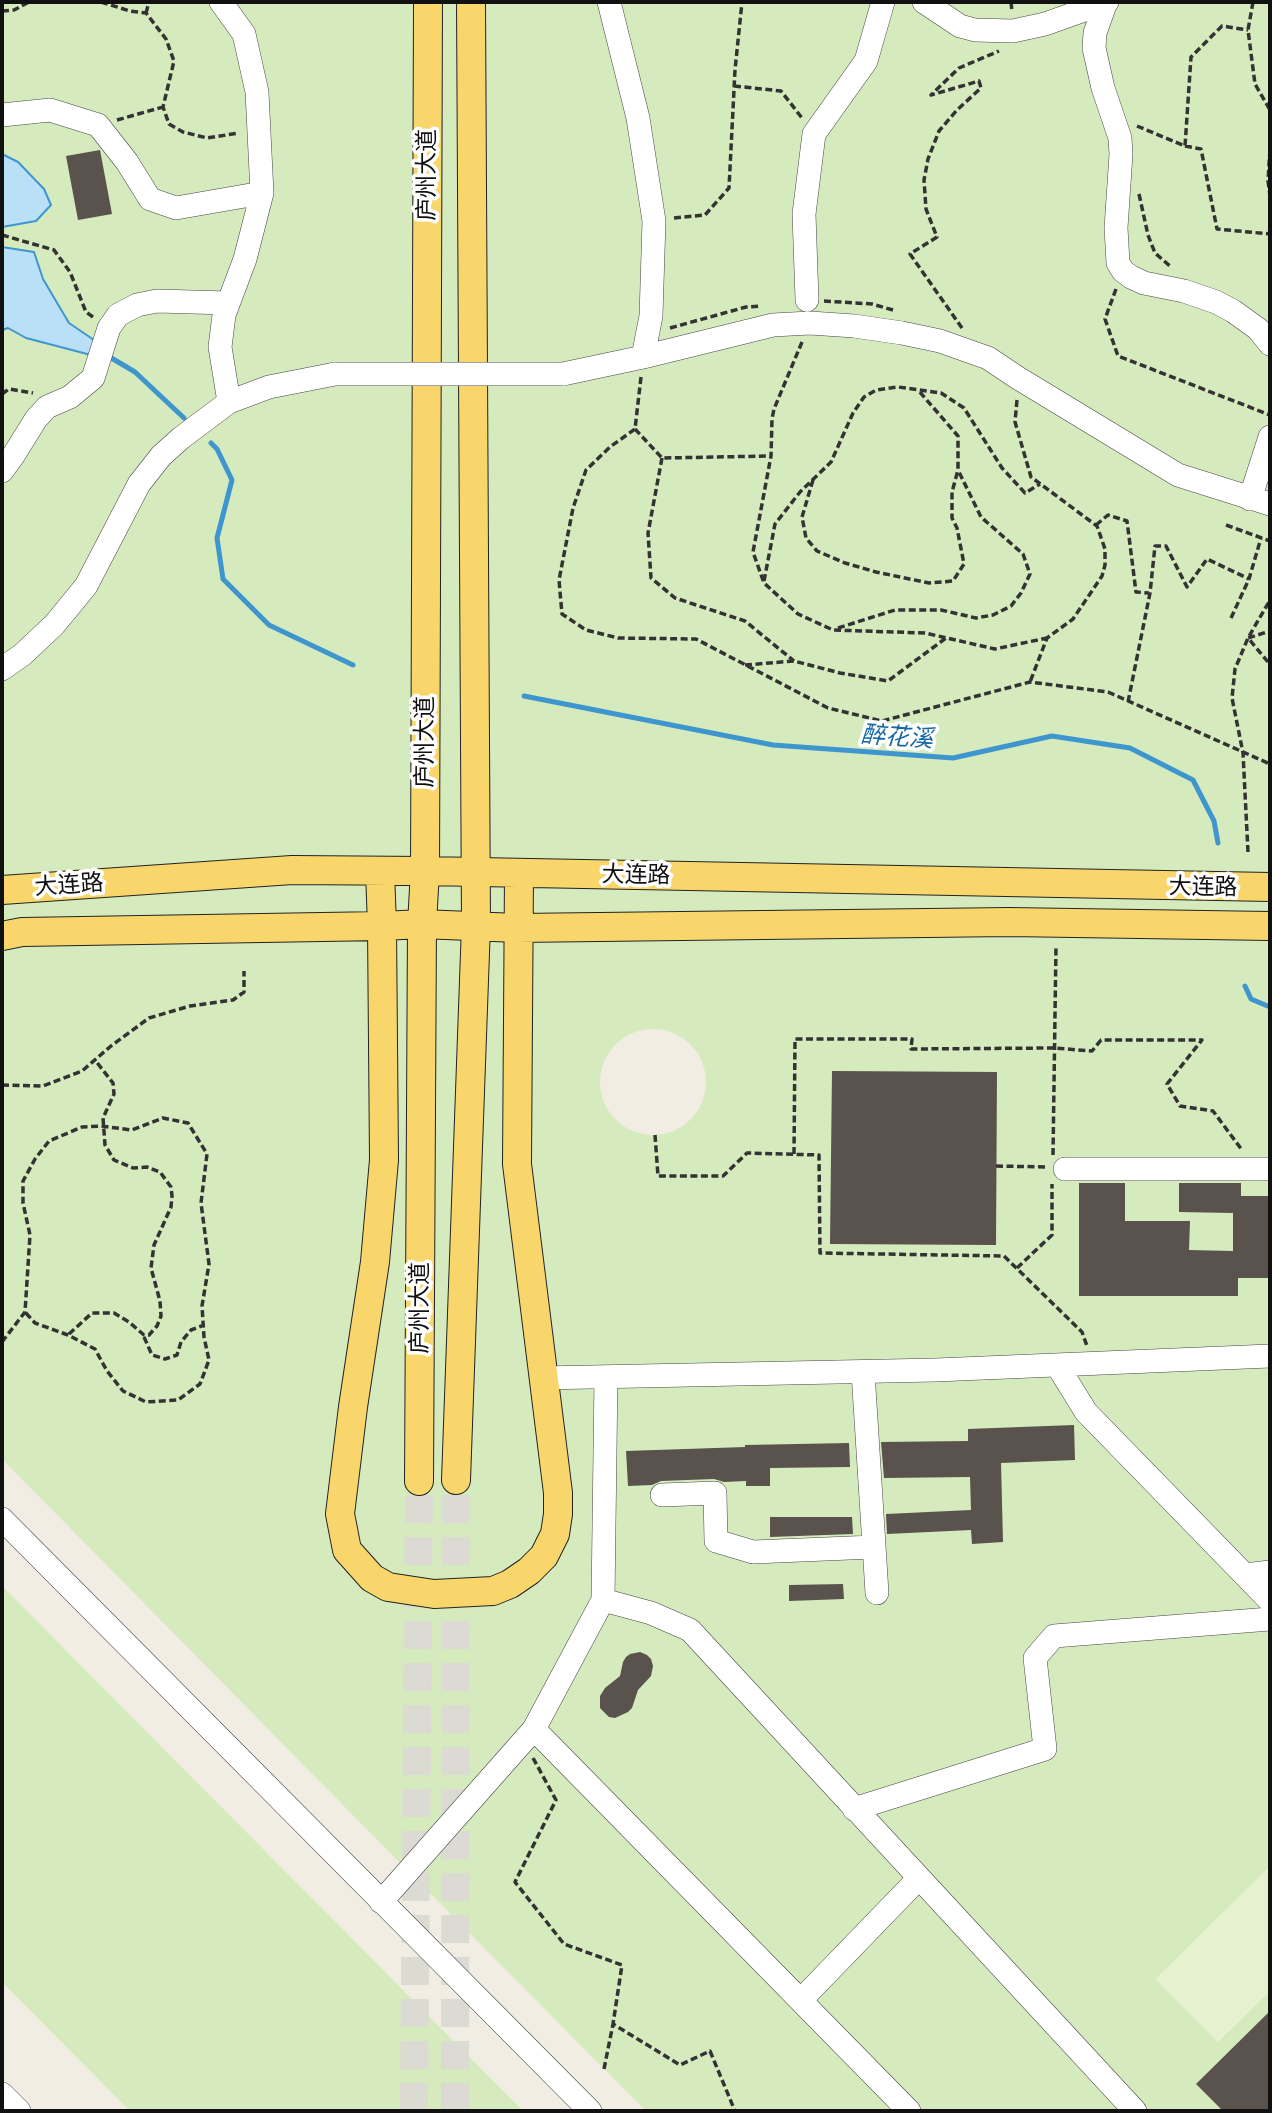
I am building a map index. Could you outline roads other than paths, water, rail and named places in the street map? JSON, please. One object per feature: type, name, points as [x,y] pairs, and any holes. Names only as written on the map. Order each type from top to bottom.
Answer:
[{"type":"main road","name":"庐州大道","points":[[419,1481],[422,924],[425,871],[428,2]]},
{"type":"main road","name":"庐州大道","points":[[456,1480],[476,925],[471,2]]},
{"type":"main road","name":"大连路","points":[[2,890],[292,870],[1270,887]]},
{"type":"main road","points":[[380,871],[384,1160],[375,1262],[340,1514],[347,1550],[372,1578],[388,1587],[434,1594],[493,1591],[510,1584],[530,1571],[544,1556],[555,1534],[558,1514],[558,1493],[517,1164],[519,873]]},
{"type":"main road","name":"大连路","points":[[2,936],[22,932],[422,924],[517,928],[1056,923],[1270,926]]},
{"type":"street","points":[[221,2],[244,34],[257,92],[262,193],[246,259],[224,315],[220,347],[229,402]]},
{"type":"street","points":[[609,2],[638,118],[654,221],[651,316],[643,357]]},
{"type":"street","points":[[807,300],[804,214],[814,134],[866,61],[883,2]]},
{"type":"street","points":[[927,3],[960,26],[975,30],[1013,31],[1045,24],[1107,2]]},
{"type":"street","points":[[1107,2],[1095,33],[1094,48],[1102,88],[1120,138],[1116,246],[1118,263],[1123,271],[1144,283],[1184,291],[1233,311],[1258,329],[1270,344]]},
{"type":"street","points":[[2,116],[50,110],[98,125],[128,162],[150,199],[176,208],[262,193]]},
{"type":"street","points":[[2,471],[36,418],[47,407],[70,397],[93,378],[111,325],[118,315],[136,305],[157,301],[228,303]]},
{"type":"street","points":[[2,669],[22,655],[54,625],[86,586],[138,484],[161,456],[181,438],[229,402],[269,387],[335,374],[563,374],[773,325],[854,326],[940,341],[988,358],[1178,475],[1260,502],[1270,437]]},
{"type":"street","points":[[1059,1175],[1270,1169]]},
{"type":"street","points":[[542,1378],[863,1371],[1270,1356]]},
{"type":"street","points":[[1057,1365],[1086,1412],[1270,1601]]},
{"type":"street","points":[[863,1371],[877,1594]]},
{"type":"street","points":[[382,1902],[529,1735],[603,1600],[606,1377]]},
{"type":"street","points":[[662,1495],[715,1493],[716,1541],[753,1552],[874,1548]]},
{"type":"street","points":[[2,1519],[590,2111]]},
{"type":"street","points":[[1245,1575],[1270,1572]]},
{"type":"street","points":[[603,1600],[651,1614],[690,1630],[1135,2111]]},
{"type":"street","points":[[854,1809],[1045,1749],[1035,1658],[1055,1636],[1270,1619]]},
{"type":"street","points":[[529,1735],[801,2000],[909,2111]]},
{"type":"street","points":[[801,2000],[919,1878]]},
{"type":"street","points":[[2,2094],[19,2111]]},
{"type":"water","points":[[2,154],[18,162],[44,189],[51,205],[36,221],[2,227]]},
{"type":"water","points":[[2,247],[34,252],[43,279],[69,323],[94,340],[91,355],[26,338],[8,328],[2,330]]},
{"type":"waterway","points":[[108,356],[135,372],[184,418]]},
{"type":"waterway","name":"醉花溪","points":[[211,443],[217,449],[232,480],[217,538],[223,579],[269,625],[353,665]]},
{"type":"waterway","name":"醉花溪","points":[[524,696],[773,745],[953,758],[1052,736],[1130,748],[1193,780],[1214,821],[1218,843]]},
{"type":"waterway","points":[[1245,986],[1251,999],[1270,1007]]},
{"type":"tunnel","points":[[455,2111],[456,1480]]},
{"type":"tunnel","points":[[414,2111],[419,1481]]}]
